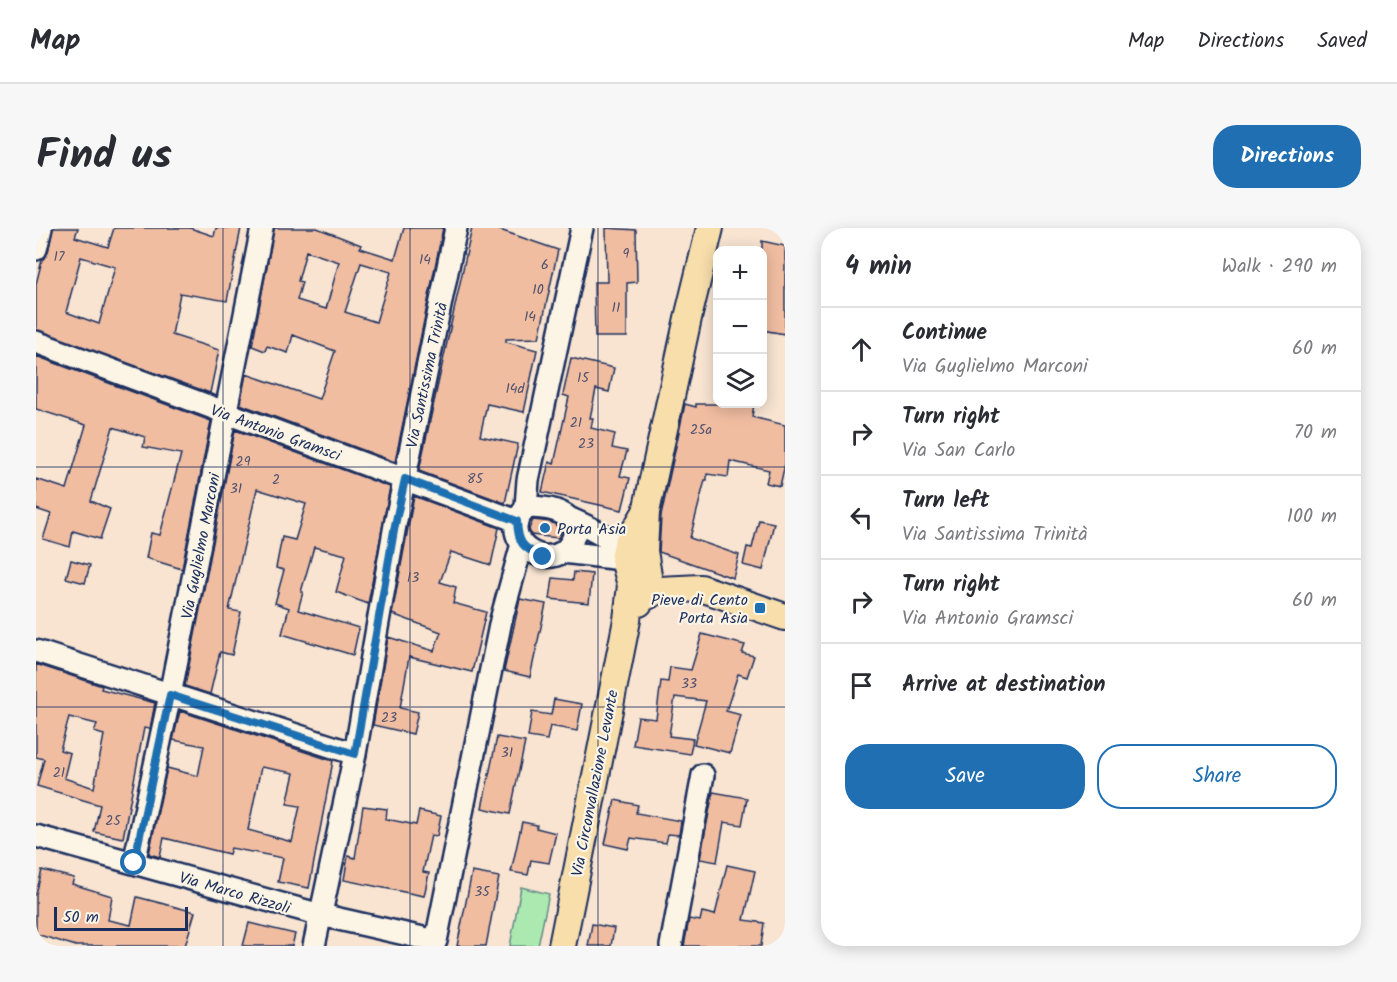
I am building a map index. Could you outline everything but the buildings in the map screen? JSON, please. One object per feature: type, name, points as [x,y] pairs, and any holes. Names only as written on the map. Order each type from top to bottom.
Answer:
[{"type":"main road","name":"Via Circonvallazione Levante","points":[[562,946],[627,620],[632,565],[644,551],[642,520],[710,228]]},
{"type":"main road","name":"Via Circonvallazione Levante","points":[[627,620],[640,599],[651,594],[649,577],[632,565]]},
{"type":"main road","points":[[632,565],[785,618]]},
{"type":"main road","points":[[651,594],[659,590],[701,588]]},
{"type":"street","points":[[36,249],[41,228]]},
{"type":"street","name":"Via Guglielmo Marconi","points":[[134,863],[227,414],[262,228]]},
{"type":"street","name":"Via Santissima Trinità","points":[[314,946],[355,754],[374,639],[456,228]]},
{"type":"street","points":[[582,228],[518,535],[522,544],[529,551],[543,557],[563,552],[632,565]]},
{"type":"street","name":"Via Antonio Gramsci","points":[[36,342],[405,479],[522,514],[540,507],[560,512],[591,528]]},
{"type":"street","points":[[563,552],[572,544],[574,536],[576,527],[571,519]]},
{"type":"street","points":[[591,528],[617,534],[627,533],[642,520]]},
{"type":"street","points":[[591,528],[611,540],[632,565]]},
{"type":"street","name":"Via Marco Rizzoli","points":[[36,836],[321,915],[436,941],[501,620],[522,544]]},
{"type":"street","points":[[36,651],[355,754]]},
{"type":"street","points":[[671,946],[703,775]]},
{"type":"green space","points":[[521,887],[549,894],[538,946],[510,946]]},
{"type":"place","name":"Porta Asia","points":[[545,528]]},
{"type":"place","name":"Pieve di Cento Porta Asia","points":[[760,608]]},
{"type":"route","points":[[134,863],[170,695],[355,754],[405,479],[517,521],[518,535],[522,544],[529,551],[543,557]]}]
